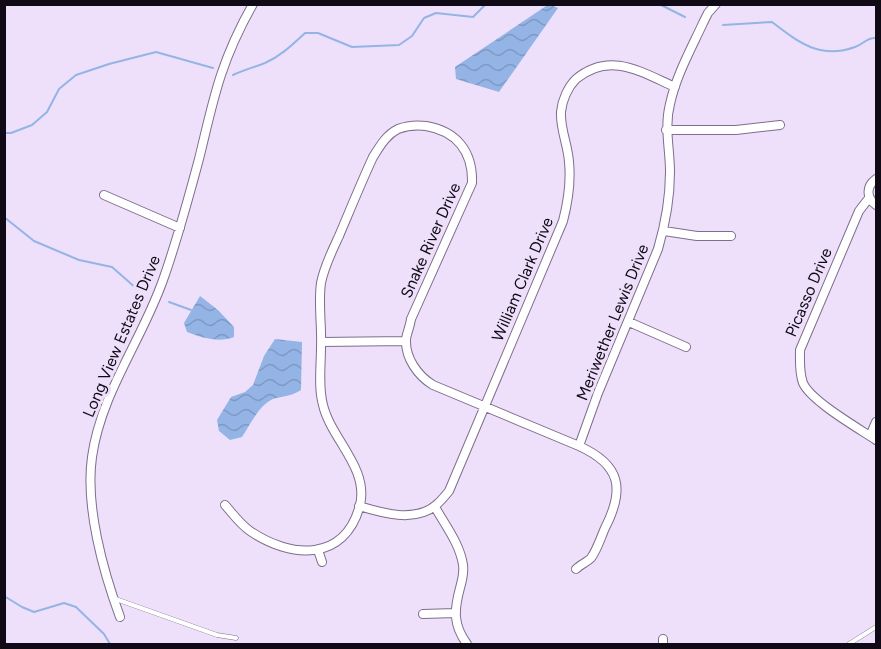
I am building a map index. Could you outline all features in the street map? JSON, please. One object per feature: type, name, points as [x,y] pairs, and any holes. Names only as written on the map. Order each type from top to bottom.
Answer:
[{"type":"street","name":"Long View Estates Drive","points":[[120,617],[97,534],[91,500],[92,456],[103,411],[162,282],[180,228],[221,75],[240,28],[253,4]]},
{"type":"street","name":"Meriwether Lewis Drive","points":[[579,446],[598,393],[655,259],[664,231],[670,171],[666,130],[670,104],[703,23],[716,4]]},
{"type":"street","name":"William Clark Drive","points":[[435,507],[449,491],[564,221],[570,183],[569,161],[561,126],[561,110],[564,97],[572,83],[585,72],[614,64],[628,67],[675,87]]},
{"type":"street","points":[[666,130],[736,130],[780,124]]},
{"type":"street","name":"Snake River Drive","points":[[359,506],[360,480],[327,420],[321,395],[320,300],[323,275],[373,157],[383,141],[399,129],[420,125],[439,128],[456,138],[470,164],[472,183],[411,320],[406,340]]},
{"type":"street","name":"Picasso Drive","points":[[873,438],[816,399],[804,384],[800,370],[800,350],[859,211],[869,198],[868,188],[876,179]]},
{"type":"street","points":[[104,195],[180,228]]},
{"type":"street","points":[[869,198],[876,205]]},
{"type":"street","points":[[664,231],[697,236],[731,236]]},
{"type":"street","points":[[629,322],[686,347]]},
{"type":"street","points":[[321,342],[406,340],[410,359],[425,380],[484,408],[598,454],[611,471],[618,490],[614,512],[591,558],[576,568]]},
{"type":"street","points":[[873,438],[876,422]]},
{"type":"street","points":[[225,505],[250,531],[274,544],[300,552],[334,543],[355,518],[359,506],[384,514],[401,515],[418,513],[435,507],[458,547],[464,567],[455,613],[458,632],[467,645]]},
{"type":"street","points":[[318,549],[322,562]]},
{"type":"street","points":[[423,614],[455,613]]},
{"type":"lane","points":[[113,598],[217,635],[236,638]]},
{"type":"lane","points":[[849,645],[876,627]]},
{"type":"water","points":[[549,4],[558,8],[499,92],[456,79],[455,67]]},
{"type":"water","points":[[200,296],[234,327],[234,337],[217,340],[187,332],[184,323]]},
{"type":"water","points":[[275,339],[302,342],[301,390],[268,402],[255,416],[242,437],[230,440],[219,431],[217,420],[231,397],[245,392],[253,385],[264,356]]},
{"type":"waterway","points":[[233,75],[271,60],[305,33],[318,33],[352,47],[399,45],[412,36],[424,18],[436,13],[473,17],[486,4]]},
{"type":"waterway","points":[[659,4],[685,17]]},
{"type":"waterway","points":[[723,25],[772,22],[810,47],[831,51],[855,47],[876,38]]},
{"type":"waterway","points":[[4,133],[11,133],[32,125],[47,112],[59,89],[76,75],[109,64],[156,52],[213,68]]},
{"type":"waterway","points":[[4,217],[34,241],[79,260],[112,267],[137,289]]},
{"type":"waterway","points":[[169,302],[191,310]]},
{"type":"waterway","points":[[4,596],[34,612],[64,603],[76,607],[104,634],[110,644]]}]
